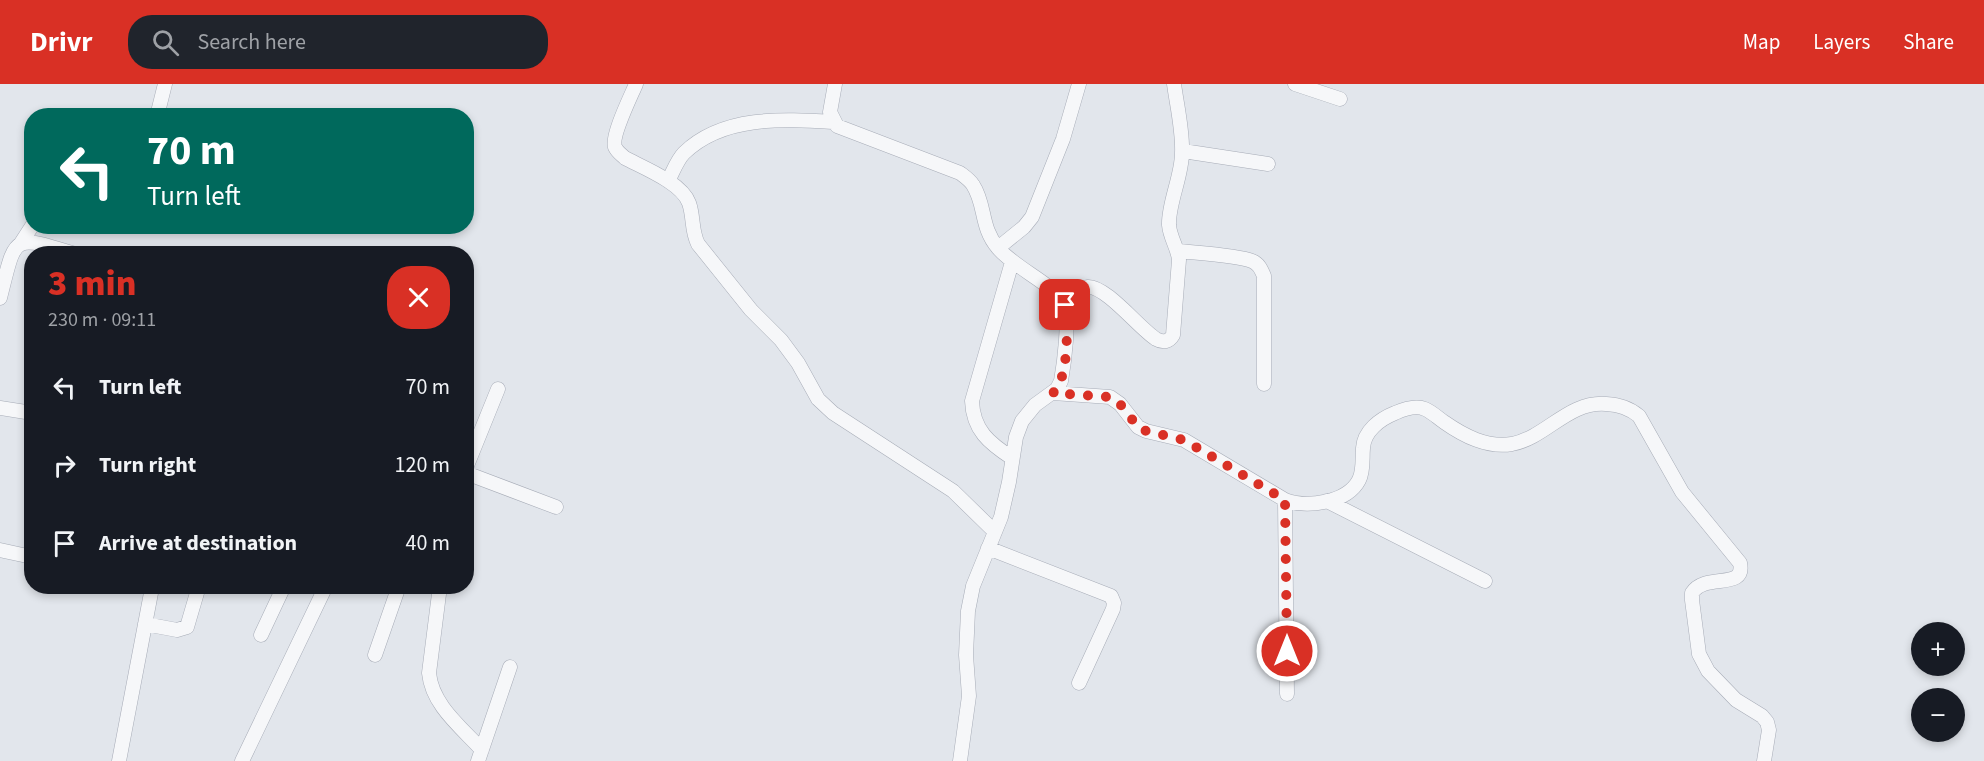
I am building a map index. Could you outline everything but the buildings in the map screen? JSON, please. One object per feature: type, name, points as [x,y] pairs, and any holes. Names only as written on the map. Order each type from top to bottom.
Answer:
[{"type":"street","points":[[160,108],[165,84]]},
{"type":"street","points":[[636,84],[616,135],[615,147],[625,158],[668,181],[683,192],[691,210],[692,233],[698,244],[751,310],[781,340],[798,363],[818,399],[833,413],[953,491],[995,532]]},
{"type":"street","points":[[835,84],[830,112],[834,122],[843,129],[960,173],[972,182],[977,192],[987,232],[998,248],[1012,262],[1050,287],[1065,305],[1064,367],[1061,381],[1053,393],[1028,412],[1016,437],[1001,517],[973,586],[968,611],[966,655],[969,696],[960,761]]},
{"type":"street","points":[[998,248],[1024,227],[1032,217],[1063,139],[1078,84]]},
{"type":"street","points":[[1061,298],[1087,287],[1094,288],[1160,342],[1166,341],[1173,335],[1179,251],[1171,235],[1169,220],[1180,176],[1183,152],[1174,84]]},
{"type":"street","points":[[1296,84],[1340,99]]},
{"type":"street","points":[[668,181],[682,155],[697,143],[726,129],[774,120],[834,122]]},
{"type":"street","points":[[1183,152],[1268,164]]},
{"type":"street","points":[[0,298],[14,249],[27,234]]},
{"type":"street","points":[[21,243],[28,241],[50,246]]},
{"type":"street","points":[[1179,251],[1240,258],[1253,261],[1260,267],[1264,276],[1264,384]]},
{"type":"street","points":[[1012,262],[972,401],[972,412],[983,436],[1012,458]]},
{"type":"street","points":[[474,448],[498,389]]},
{"type":"street","points":[[1053,393],[1110,397],[1120,404],[1138,427],[1184,440],[1285,500],[1310,504],[1328,501],[1355,486],[1360,478],[1366,436],[1384,418],[1406,409],[1415,407],[1425,409],[1466,437],[1494,444],[1511,444],[1529,438],[1575,409],[1595,403],[1630,409],[1640,416],[1683,492],[1740,563],[1739,576],[1731,580],[1700,584],[1692,593],[1692,600],[1699,654],[1708,671],[1736,700],[1762,716],[1767,722],[1769,730],[1764,761]]},
{"type":"street","points":[[0,408],[24,412]]},
{"type":"street","points":[[474,476],[556,507]]},
{"type":"street","points":[[1285,500],[1287,694]]},
{"type":"street","points":[[1328,501],[1485,581]]},
{"type":"street","points":[[988,548],[1110,596],[1114,603],[1113,609],[1079,683]]},
{"type":"street","points":[[0,550],[24,555]]},
{"type":"street","points":[[119,761],[151,594]]},
{"type":"street","points":[[145,624],[177,630],[187,627],[197,594]]},
{"type":"street","points":[[261,635],[280,594]]},
{"type":"street","points":[[242,761],[322,594]]},
{"type":"street","points":[[375,655],[396,594]]},
{"type":"street","points":[[439,594],[429,673],[430,681],[438,702],[480,756]]},
{"type":"street","points":[[480,756],[510,667]]},
{"type":"route","points":[[1065,305],[1064,367],[1061,381],[1053,393],[1110,397],[1120,404],[1138,427],[1184,440],[1285,500],[1287,651]]}]
